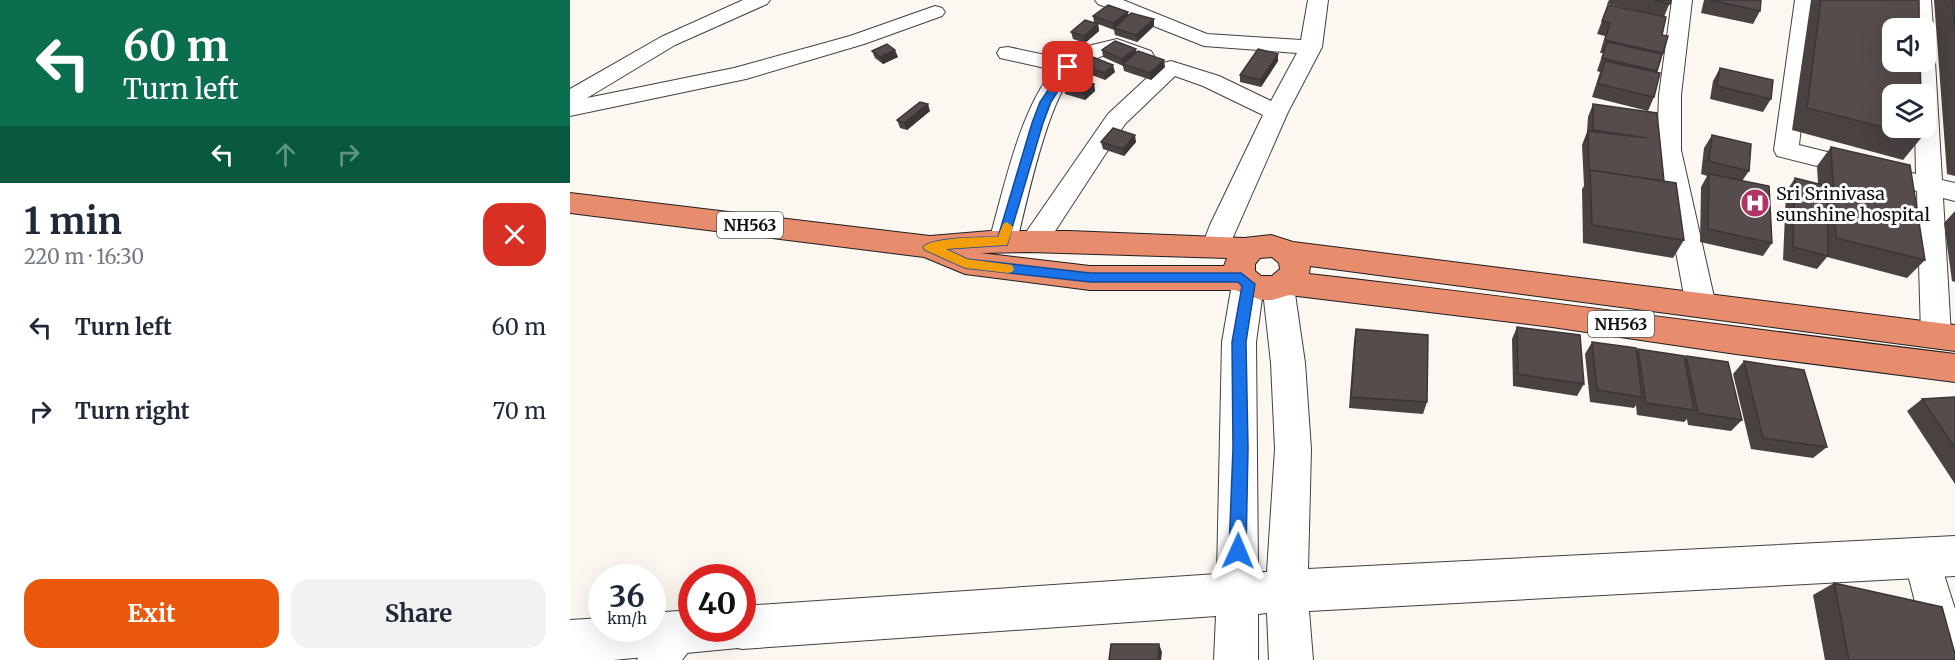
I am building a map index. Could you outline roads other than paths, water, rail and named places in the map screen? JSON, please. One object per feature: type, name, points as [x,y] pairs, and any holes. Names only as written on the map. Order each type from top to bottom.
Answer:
[{"type":"highway","name":"NH563","points":[[570,203],[930,247],[1003,241],[1216,246],[1265,272],[1736,341],[1955,368]]},
{"type":"highway","name":"NH563","points":[[930,247],[965,263],[1090,278],[1265,272],[1447,271],[1946,337]]},
{"type":"street","points":[[570,99],[668,41],[760,0]]},
{"type":"street","points":[[1105,0],[1204,40],[1311,47]]},
{"type":"street","points":[[1216,246],[1223,225],[1276,112],[1311,47],[1318,0]]},
{"type":"street","points":[[1682,0],[1670,95],[1669,150],[1701,306]]},
{"type":"street","points":[[1805,0],[1786,150],[1943,189]]},
{"type":"street","points":[[1921,0],[1922,18]]},
{"type":"street","points":[[570,109],[738,74],[857,40],[935,12]]},
{"type":"street","points":[[1034,241],[1116,119],[1181,71],[1204,40]]},
{"type":"street","points":[[1003,241],[1046,102],[1068,67],[1103,48],[1117,45],[1276,112]]},
{"type":"street","points":[[1008,53],[1068,67]]},
{"type":"street","points":[[1925,72],[1943,189],[1946,337]]},
{"type":"street","points":[[1265,272],[1288,363],[1293,449],[1287,592],[1291,660]]},
{"type":"street","points":[[1236,660],[1240,448],[1239,342],[1265,272]]},
{"type":"street","points":[[756,627],[1237,594],[1939,558],[1950,660]]},
{"type":"street","points":[[570,642],[668,646],[683,642]]},
{"type":"place","name":"Sri Srinivasa sunshine hospital","points":[[1755,203]]}]
